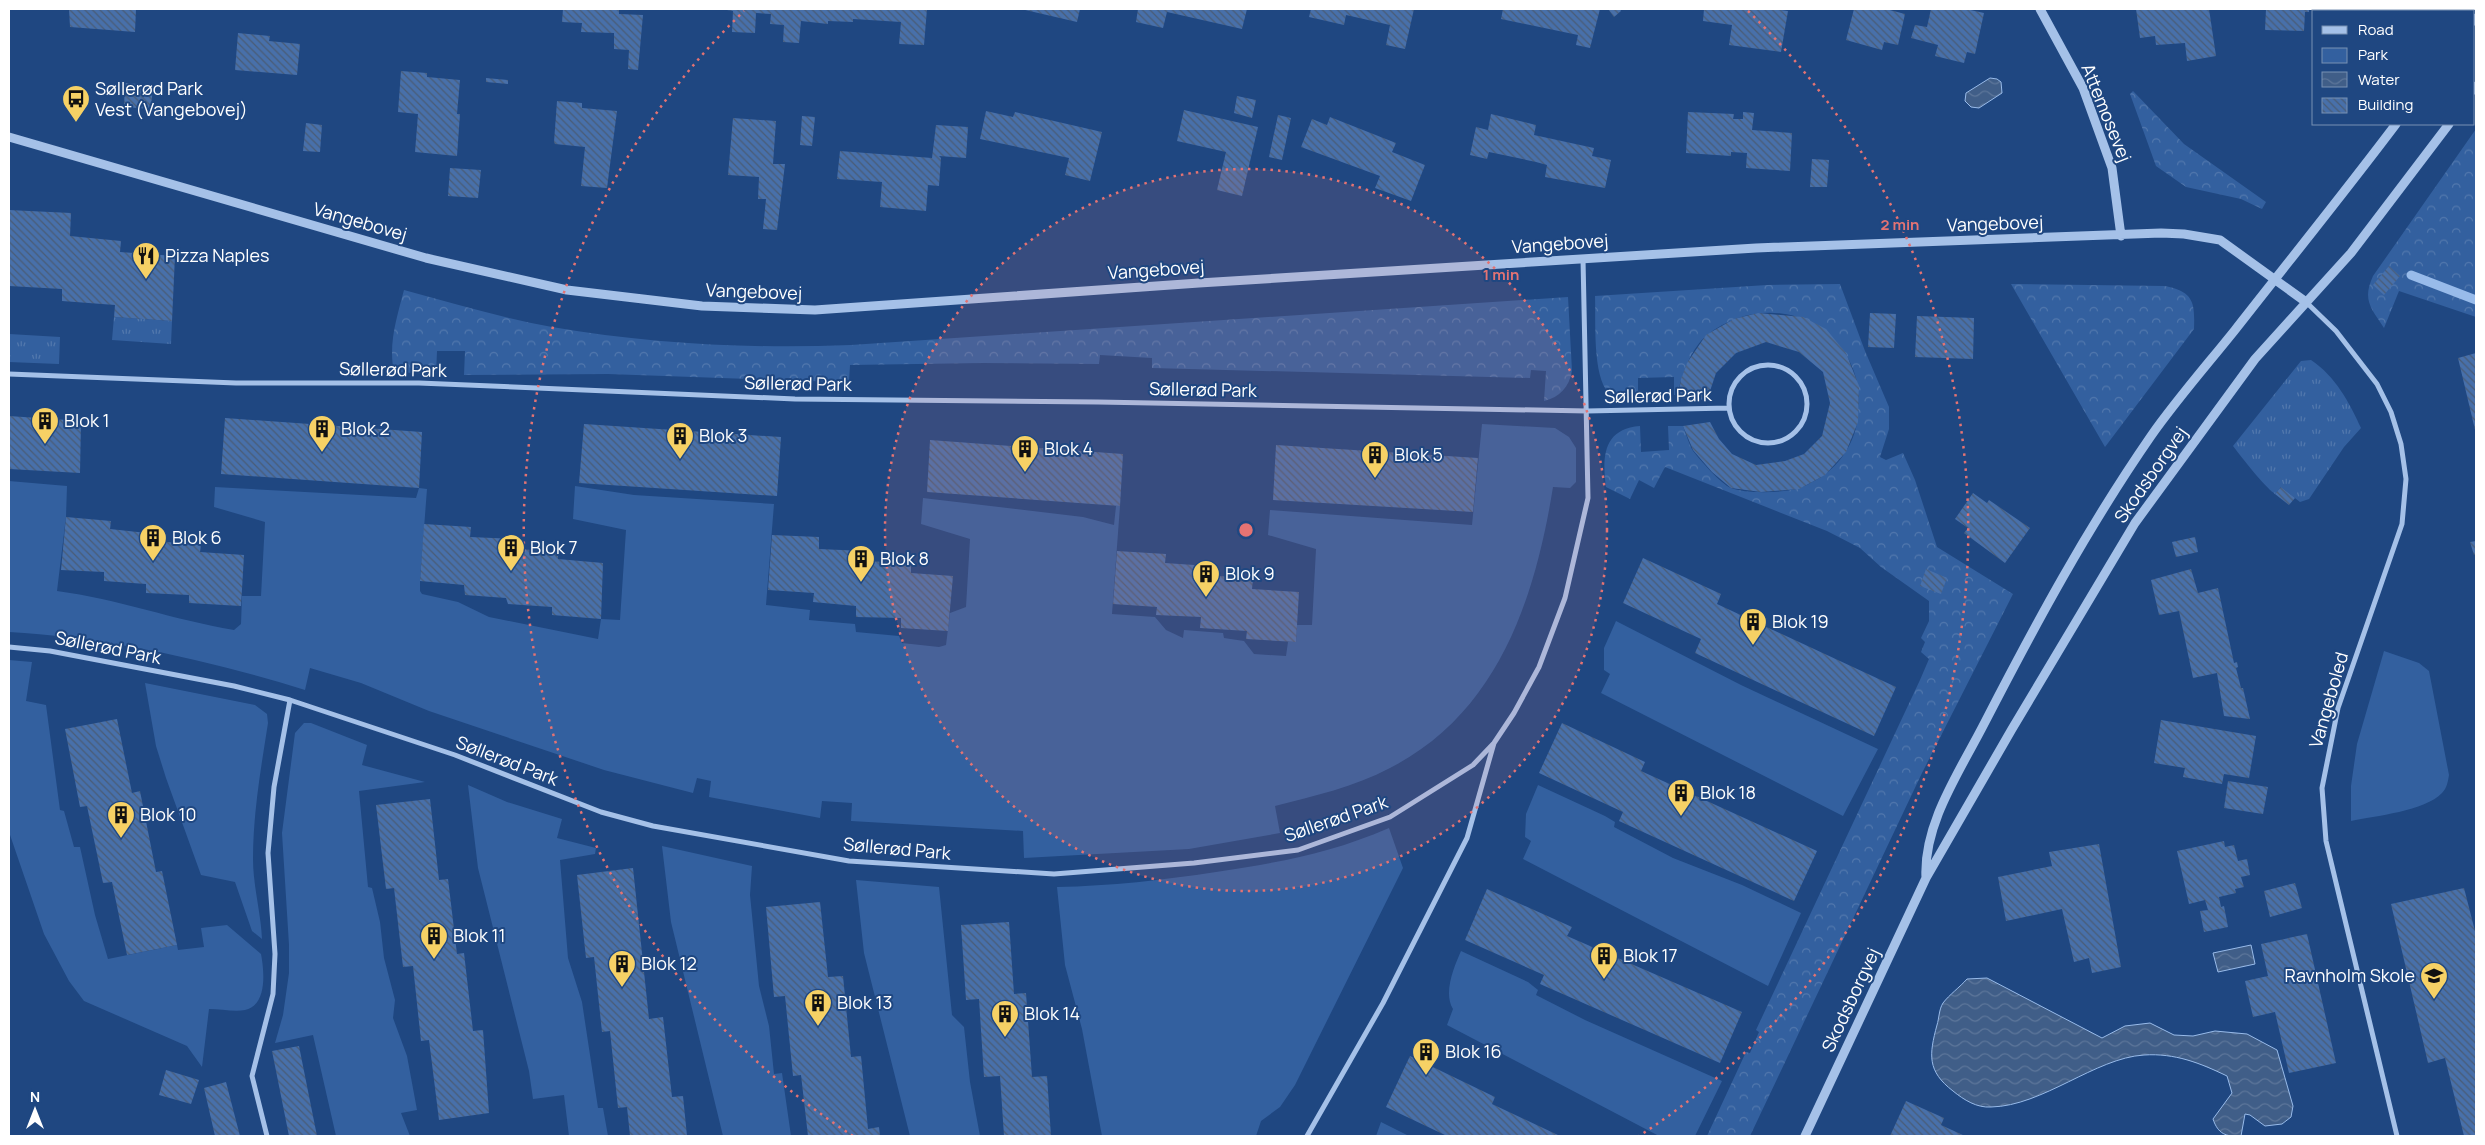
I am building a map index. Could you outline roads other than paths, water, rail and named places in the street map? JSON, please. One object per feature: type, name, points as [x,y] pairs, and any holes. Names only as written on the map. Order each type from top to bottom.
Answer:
[{"type":"street","name":"Attemosevej","points":[[2040,9],[2082,88],[2112,168],[2121,236]]},
{"type":"street","name":"Skodsborgvej","points":[[1926,878],[1925,858],[1941,808],[2027,641],[2099,515],[2152,435],[2395,125]]},
{"type":"street","name":"Skodsborgvej","points":[[1805,1136],[1926,878],[2135,523],[2246,370],[2351,253],[2448,125]]},
{"type":"street","name":"Vangebovej","points":[[9,138],[426,258],[567,290],[702,306],[815,310],[1189,283],[1756,248],[2121,236],[2161,233],[2184,234],[2220,240],[2306,302]]},
{"type":"street","name":"Søllerød Park","points":[[9,647],[60,653],[290,700],[455,755],[601,812],[653,826],[849,861],[1054,874],[1194,863],[1298,850],[1390,817],[1473,765],[1494,743],[1514,713],[1539,667],[1565,598],[1588,498],[1583,259]]},
{"type":"street","name":"Vangeboled","points":[[2306,302],[2336,331],[2377,384],[2391,412],[2401,444],[2406,479],[2402,524],[2338,708],[2322,788],[2326,841],[2397,1136]]},
{"type":"street","name":"Søllerød Park","points":[[1767,365],[1779,366],[1791,372],[1803,386],[1808,405],[1805,418],[1798,429],[1788,437],[1776,442],[1763,442],[1751,439],[1740,431],[1733,420],[1729,408],[1730,395],[1735,383],[1743,374],[1754,367],[1767,365]]},
{"type":"street","name":"Søllerød Park","points":[[9,374],[236,383],[419,383],[794,399],[1069,401],[1587,411],[1729,408]]},
{"type":"street","points":[[267,1136],[252,1076],[273,994],[275,954],[268,853],[274,787],[290,700]]},
{"type":"street","name":"Søllerød Park","points":[[1307,1136],[1383,1003],[1466,838],[1494,743]]},
{"type":"water","points":[[1990,78],[2001,82],[2002,93],[1979,108],[1971,107],[1965,101],[1966,93]]},
{"type":"water","points":[[2251,945],[2255,964],[2218,972],[2213,953]]},
{"type":"water","points":[[1987,978],[2102,1038],[2125,1026],[2150,1023],[2174,1035],[2193,1036],[2215,1031],[2247,1034],[2277,1050],[2293,1106],[2291,1117],[2282,1124],[2265,1126],[2250,1115],[2245,1114],[2241,1136],[2223,1134],[2217,1128],[2213,1119],[2232,1093],[2227,1076],[2177,1057],[2155,1055],[2125,1058],[2107,1064],[2049,1091],[2010,1105],[1986,1107],[1971,1103],[1953,1091],[1938,1076],[1932,1062],[1932,1045],[1943,1003],[1967,979]]},
{"type":"waterway","points":[[2411,275],[2476,300]]},
{"type":"place","name":"Søllerød Park Vest (Vangebovej)","points":[[76,123]]},
{"type":"place","name":"Pizza Naples","points":[[146,280]]},
{"type":"place","name":"Blok 1","points":[[45,445]]},
{"type":"place","name":"Blok 2","points":[[322,453]]},
{"type":"place","name":"Blok 3","points":[[680,460]]},
{"type":"place","name":"Blok 4","points":[[1025,473]]},
{"type":"place","name":"Blok 5","points":[[1375,479]]},
{"type":"place","name":"Blok 6","points":[[153,562]]},
{"type":"place","name":"Blok 7","points":[[511,572]]},
{"type":"place","name":"Blok 8","points":[[861,583]]},
{"type":"place","name":"Blok 9","points":[[1206,598]]},
{"type":"place","name":"Blok 19","points":[[1753,646]]},
{"type":"place","name":"Blok 18","points":[[1681,817]]},
{"type":"place","name":"Blok 10","points":[[121,839]]},
{"type":"place","name":"Blok 11","points":[[434,960]]},
{"type":"place","name":"Blok 17","points":[[1604,980]]},
{"type":"place","name":"Blok 12","points":[[622,988]]},
{"type":"place","name":"Ravnholm Skole","points":[[2434,1000]]},
{"type":"place","name":"Blok 13","points":[[818,1027]]},
{"type":"place","name":"Blok 14","points":[[1005,1038]]},
{"type":"place","name":"Blok 16","points":[[1426,1076]]}]
